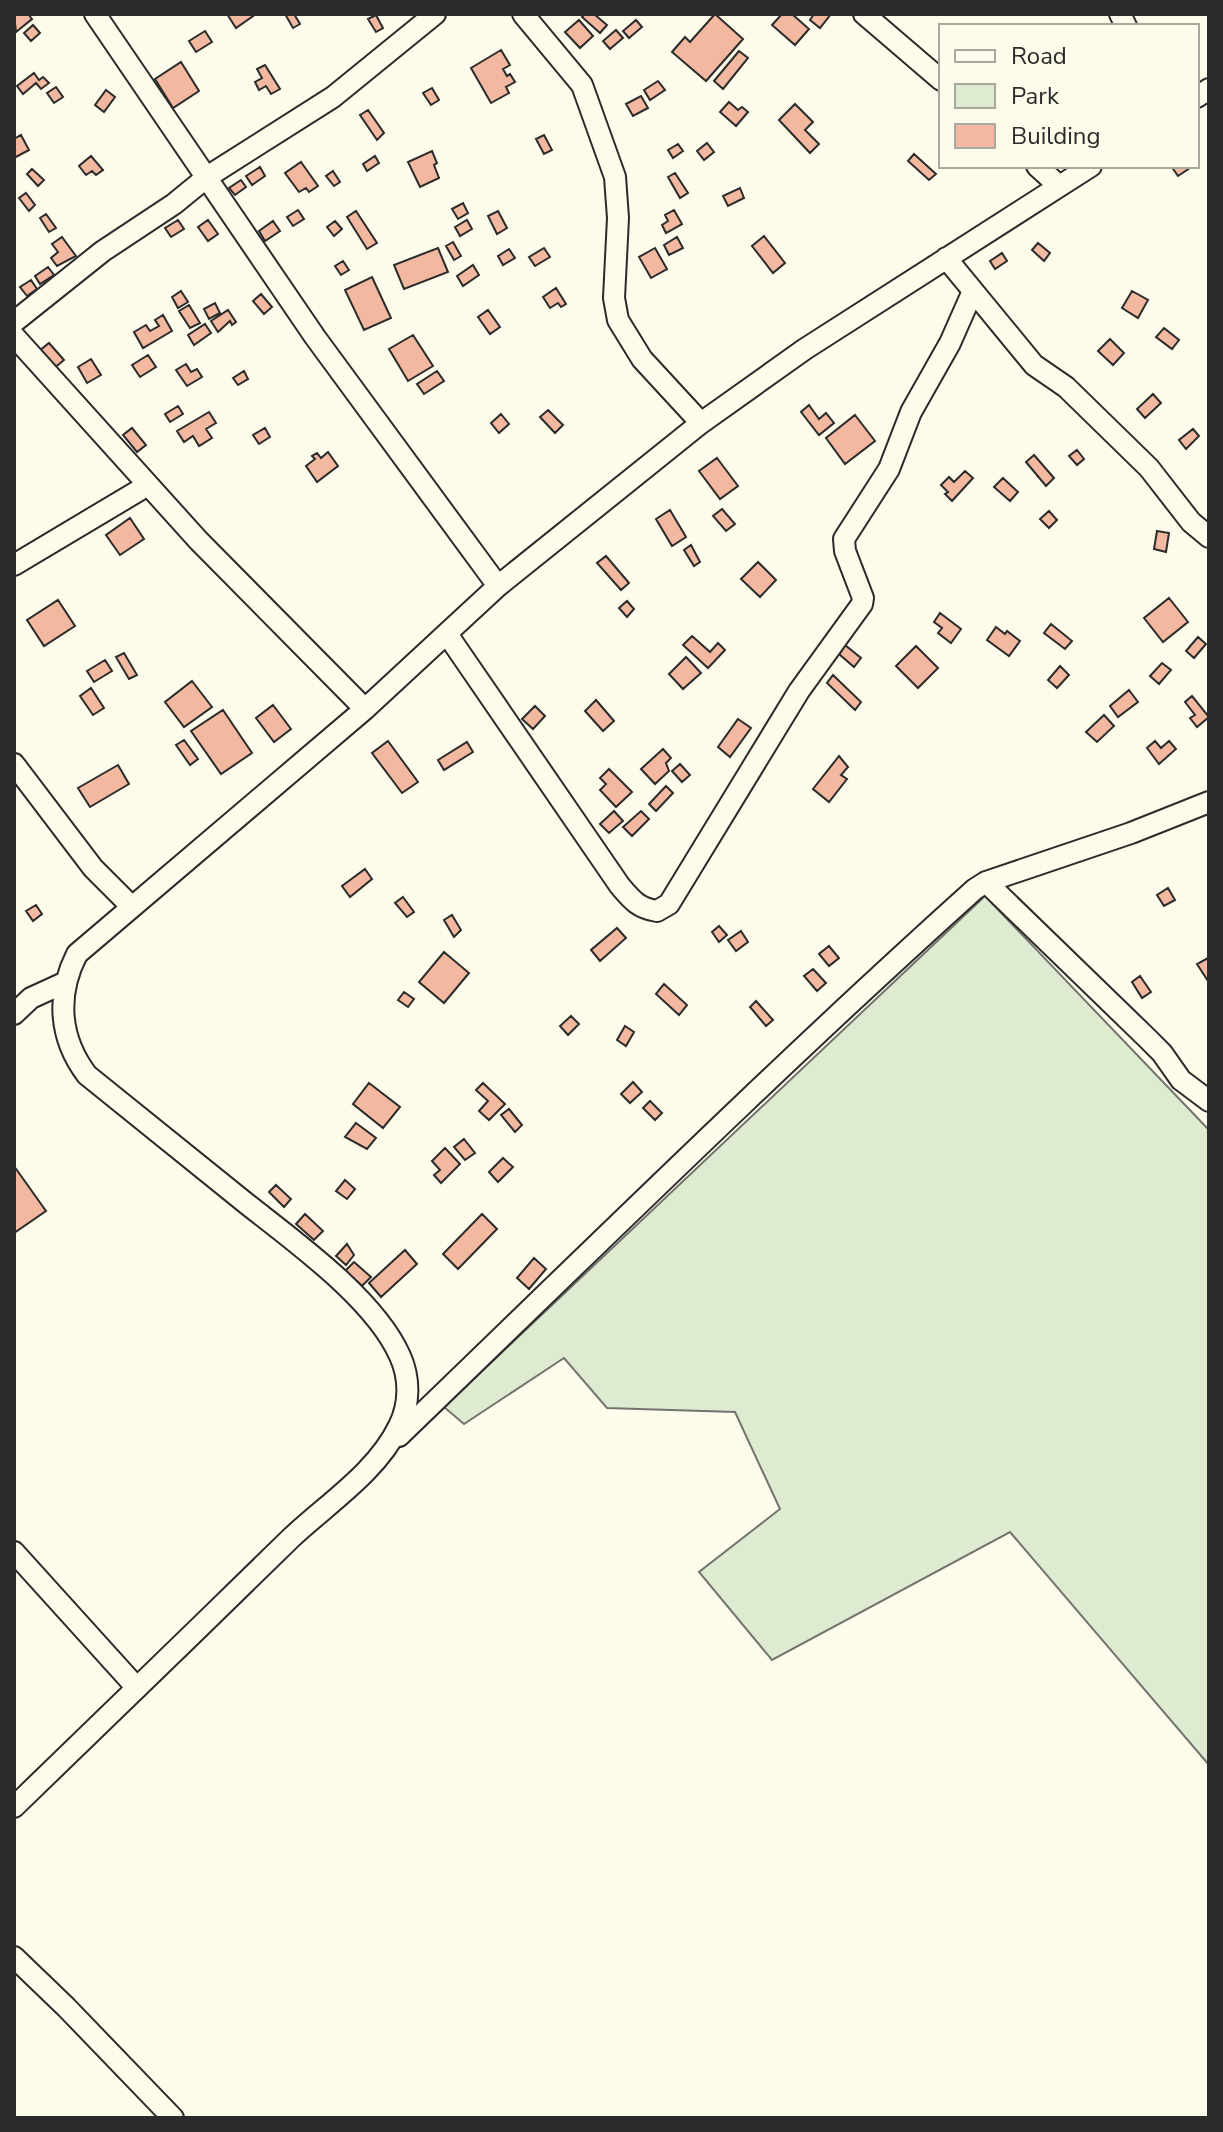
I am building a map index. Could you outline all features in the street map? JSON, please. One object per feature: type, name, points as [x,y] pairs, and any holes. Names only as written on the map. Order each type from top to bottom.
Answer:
[{"type":"street","points":[[95,14],[315,337],[498,586]]},
{"type":"street","points":[[14,322],[103,251],[174,204],[207,177],[333,97],[435,14]]},
{"type":"street","points":[[523,14],[582,85],[613,173],[618,218],[614,298],[618,320],[642,359],[701,423]]},
{"type":"street","points":[[864,14],[939,78]]},
{"type":"street","points":[[1039,168],[1059,186]]},
{"type":"street","points":[[386,1448],[407,1407],[408,1383],[400,1356],[383,1328],[355,1296],[305,1250],[87,1075],[76,1061],[64,1030],[61,1012],[66,982],[77,954],[365,709],[498,586],[701,423],[772,371],[1088,168]]},
{"type":"street","points":[[946,258],[1034,365],[1066,387],[1149,468],[1191,522],[1209,537]]},
{"type":"street","points":[[447,634],[628,896],[646,910],[657,911],[669,904],[799,691],[862,604],[863,598],[845,551],[844,539],[889,469],[911,412],[950,343],[973,291]]},
{"type":"street","points":[[14,336],[198,540],[365,709]]},
{"type":"street","points":[[14,565],[148,485]]},
{"type":"street","points":[[14,764],[93,868],[132,907]]},
{"type":"street","points":[[14,1807],[881,973],[986,882],[1131,833],[1209,802]]},
{"type":"street","points":[[986,882],[1162,1053],[1181,1080],[1209,1101]]},
{"type":"street","points":[[14,1014],[31,998],[66,982]]},
{"type":"street","points":[[14,1552],[137,1688]]},
{"type":"street","points":[[14,1957],[173,2118]]},
{"type":"green space","points":[[985,896],[1209,1130],[1209,1765],[1010,1532],[772,1660],[699,1572],[780,1509],[735,1412],[607,1408],[564,1358],[464,1424],[444,1407]]},
{"type":"building","points":[[14,14],[28,14],[32,19],[16,32]]},
{"type":"building","points":[[227,14],[256,14],[236,28]]},
{"type":"building","points":[[285,14],[294,14],[300,24],[293,28]]},
{"type":"building","points":[[594,14],[607,25],[600,33],[582,17]]},
{"type":"building","points":[[715,14],[743,39],[706,81],[672,52],[685,37],[690,42]]},
{"type":"building","points":[[782,14],[792,14],[809,29],[795,45],[772,25]]},
{"type":"building","points":[[814,14],[831,14],[820,28],[810,20]]},
{"type":"building","points":[[376,15],[383,28],[376,32],[368,19]]},
{"type":"building","points":[[579,20],[593,36],[580,48],[565,32]]},
{"type":"building","points":[[636,20],[642,27],[629,38],[623,31]]},
{"type":"building","points":[[33,25],[40,33],[31,41],[24,33]]},
{"type":"building","points":[[616,30],[623,38],[610,49],[603,41]]},
{"type":"building","points":[[205,31],[212,42],[196,52],[189,41]]},
{"type":"building","points":[[501,50],[510,65],[503,69],[515,82],[506,87],[509,93],[491,103],[471,68]]},
{"type":"building","points":[[739,51],[748,58],[723,89],[714,81]]},
{"type":"building","points":[[181,62],[199,91],[173,108],[155,79]]},
{"type":"building","points":[[265,65],[280,89],[271,94],[266,86],[259,90],[255,82],[262,78],[257,69]]},
{"type":"building","points":[[34,73],[39,80],[43,77],[49,83],[41,89],[36,83],[23,94],[17,86]]},
{"type":"building","points":[[658,81],[665,90],[650,100],[644,90]]},
{"type":"building","points":[[56,87],[63,97],[54,103],[47,93]]},
{"type":"building","points":[[432,88],[439,100],[431,105],[423,93]]},
{"type":"building","points":[[106,90],[115,97],[104,112],[95,105]]},
{"type":"building","points":[[641,96],[648,108],[633,116],[626,104]]},
{"type":"building","points":[[729,102],[738,110],[742,107],[748,112],[736,126],[720,112]]},
{"type":"building","points":[[795,104],[813,122],[805,130],[819,144],[810,153],[779,120]]},
{"type":"building","points":[[368,110],[384,133],[377,140],[360,115]]},
{"type":"building","points":[[21,135],[29,150],[14,158],[14,139]]},
{"type":"building","points":[[544,135],[552,150],[544,154],[536,139]]},
{"type":"building","points":[[707,143],[714,152],[704,160],[697,151]]},
{"type":"building","points":[[678,144],[683,151],[673,158],[668,150]]},
{"type":"building","points":[[432,151],[439,178],[420,187],[408,162]]},
{"type":"building","points":[[914,154],[936,174],[929,180],[908,161]]},
{"type":"building","points":[[91,156],[103,170],[96,175],[92,171],[86,175],[79,166]]},
{"type":"building","points":[[375,156],[379,163],[367,171],[363,164]]},
{"type":"building","points":[[301,162],[318,186],[309,192],[306,188],[299,192],[285,173]]},
{"type":"building","points":[[260,167],[265,176],[252,185],[246,176]]},
{"type":"building","points":[[1172,168],[1190,168],[1178,176]]},
{"type":"building","points":[[32,169],[44,180],[38,186],[27,174]]},
{"type":"building","points":[[333,171],[340,182],[334,186],[326,176]]},
{"type":"building","points":[[675,173],[688,193],[680,198],[668,177]]},
{"type":"building","points":[[241,180],[246,187],[235,195],[229,188]]},
{"type":"building","points":[[740,188],[744,198],[728,206],[723,196]]},
{"type":"building","points":[[26,193],[35,205],[29,211],[19,198]]},
{"type":"building","points":[[463,203],[468,213],[458,219],[452,209]]},
{"type":"building","points":[[298,210],[304,219],[293,226],[287,217]]},
{"type":"building","points":[[674,210],[682,224],[666,233],[662,225],[668,221],[665,215]]},
{"type":"building","points":[[356,211],[377,243],[367,249],[347,217]]},
{"type":"building","points":[[498,211],[507,228],[497,234],[488,216]]},
{"type":"building","points":[[46,214],[56,228],[49,232],[40,218]]},
{"type":"building","points":[[178,220],[184,229],[171,237],[165,228]]},
{"type":"building","points":[[208,220],[218,234],[208,241],[198,227]]},
{"type":"building","points":[[467,220],[472,229],[460,236],[455,227]]},
{"type":"building","points":[[273,221],[280,231],[265,241],[259,231]]},
{"type":"building","points":[[335,221],[342,229],[334,236],[327,227]]},
{"type":"building","points":[[764,236],[785,263],[773,273],[752,246]]},
{"type":"building","points":[[62,237],[76,256],[57,266],[51,258],[58,252],[52,244]]},
{"type":"building","points":[[677,237],[683,248],[669,255],[664,245]]},
{"type":"building","points":[[453,242],[461,256],[454,260],[446,246]]},
{"type":"building","points":[[1038,243],[1050,253],[1044,261],[1032,250]]},
{"type":"building","points":[[438,248],[448,272],[404,289],[394,265]]},
{"type":"building","points":[[544,248],[550,257],[535,266],[529,257]]},
{"type":"building","points":[[655,248],[667,269],[651,278],[639,257]]},
{"type":"building","points":[[509,249],[515,258],[503,265],[498,256]]},
{"type":"building","points":[[1002,253],[1007,261],[995,269],[990,261]]},
{"type":"building","points":[[343,261],[349,270],[341,275],[335,266]]},
{"type":"building","points":[[473,265],[479,275],[463,286],[457,276]]},
{"type":"building","points":[[48,267],[54,275],[40,284],[35,276]]},
{"type":"building","points":[[372,277],[391,318],[364,330],[345,290]]},
{"type":"building","points":[[31,280],[37,289],[27,296],[20,287]]},
{"type":"building","points":[[556,288],[566,304],[561,307],[558,303],[550,308],[543,297]]},
{"type":"building","points":[[181,291],[188,302],[178,308],[172,297]]},
{"type":"building","points":[[1132,291],[1148,300],[1138,318],[1122,308]]},
{"type":"building","points":[[261,294],[272,307],[264,314],[253,301]]},
{"type":"building","points":[[215,303],[220,313],[209,319],[204,309]]},
{"type":"building","points":[[189,305],[200,323],[190,328],[179,311]]},
{"type":"building","points":[[228,310],[236,322],[232,325],[230,321],[218,332],[211,321]]},
{"type":"building","points":[[488,310],[500,327],[490,334],[478,317]]},
{"type":"building","points":[[163,315],[172,331],[143,348],[134,332],[146,325],[150,331],[159,326],[155,320]]},
{"type":"building","points":[[205,324],[211,333],[194,345],[188,335]]},
{"type":"building","points":[[1164,328],[1179,340],[1172,349],[1156,337]]},
{"type":"building","points":[[413,335],[433,366],[408,381],[389,349]]},
{"type":"building","points":[[1110,339],[1124,353],[1113,365],[1098,351]]},
{"type":"building","points":[[49,343],[64,360],[52,370],[38,352]]},
{"type":"building","points":[[148,355],[156,367],[140,377],[132,365]]},
{"type":"building","points":[[91,359],[101,375],[87,383],[78,367]]},
{"type":"building","points":[[186,364],[191,372],[197,369],[202,377],[187,386],[176,370]]},
{"type":"building","points":[[244,371],[248,379],[238,385],[233,378]]},
{"type":"building","points":[[437,371],[444,381],[424,394],[417,384]]},
{"type":"building","points":[[1153,394],[1161,403],[1145,418],[1137,409]]},
{"type":"building","points":[[809,405],[819,419],[826,413],[834,423],[819,435],[801,412]]},
{"type":"building","points":[[178,406],[183,414],[170,422],[165,414]]},
{"type":"building","points":[[548,410],[563,425],[555,433],[540,417]]},
{"type":"building","points":[[209,412],[216,423],[206,429],[212,438],[199,446],[193,436],[184,442],[177,431]]},
{"type":"building","points":[[501,414],[509,424],[499,433],[491,423]]},
{"type":"building","points":[[855,415],[875,441],[845,464],[826,438]]},
{"type":"building","points":[[132,428],[146,445],[137,452],[123,435]]},
{"type":"building","points":[[265,428],[270,437],[259,444],[253,435]]},
{"type":"building","points":[[1193,429],[1199,436],[1186,449],[1179,440]]},
{"type":"building","points":[[1077,450],[1084,459],[1077,465],[1069,456]]},
{"type":"building","points":[[328,452],[338,466],[317,482],[306,466],[315,459],[312,456],[317,453],[321,458]]},
{"type":"building","points":[[1034,455],[1054,478],[1046,486],[1026,462]]},
{"type":"building","points":[[717,458],[738,486],[720,499],[699,471]]},
{"type":"building","points":[[965,471],[973,478],[952,501],[941,485],[949,477],[954,482]]},
{"type":"building","points":[[1003,478],[1018,492],[1010,501],[994,487]]},
{"type":"building","points":[[722,509],[735,524],[726,531],[713,516]]},
{"type":"building","points":[[670,510],[686,537],[672,546],[656,519]]},
{"type":"building","points":[[1049,511],[1057,520],[1049,528],[1040,519]]},
{"type":"building","points":[[130,518],[144,539],[120,555],[106,535]]},
{"type":"building","points":[[1157,531],[1169,533],[1166,552],[1154,549]]},
{"type":"building","points":[[691,545],[700,562],[694,566],[684,550]]},
{"type":"building","points":[[606,556],[629,583],[621,590],[597,563]]},
{"type":"building","points":[[758,562],[776,580],[760,597],[741,579]]},
{"type":"building","points":[[1169,598],[1188,622],[1163,642],[1144,618]]},
{"type":"building","points":[[58,600],[75,626],[44,646],[27,620]]},
{"type":"building","points":[[627,601],[634,609],[627,617],[619,608]]},
{"type":"building","points":[[940,613],[961,629],[951,643],[938,633],[942,628],[934,622]]},
{"type":"building","points":[[1051,624],[1072,641],[1065,649],[1044,633]]},
{"type":"building","points":[[996,627],[1020,641],[1009,656],[987,640]]},
{"type":"building","points":[[692,636],[710,652],[718,643],[725,650],[708,668],[683,645]]},
{"type":"building","points":[[1198,637],[1206,644],[1194,658],[1186,651]]},
{"type":"building","points":[[845,645],[861,658],[854,667],[839,654]]},
{"type":"building","points":[[916,646],[938,668],[918,688],[896,666]]},
{"type":"building","points":[[124,653],[137,675],[129,679],[116,657]]},
{"type":"building","points":[[686,657],[701,673],[683,689],[669,674]]},
{"type":"building","points":[[105,660],[112,671],[94,682],[87,671]]},
{"type":"building","points":[[1162,663],[1171,670],[1159,684],[1150,676]]},
{"type":"building","points":[[1060,666],[1069,675],[1057,688],[1048,680]]},
{"type":"building","points":[[833,675],[861,702],[855,710],[827,683]]},
{"type":"building","points":[[192,681],[212,707],[184,727],[165,702]]},
{"type":"building","points":[[91,688],[104,708],[93,715],[80,696]]},
{"type":"building","points":[[1129,690],[1138,702],[1118,717],[1110,706]]},
{"type":"building","points":[[1192,696],[1209,717],[1197,727],[1190,718],[1195,715],[1185,702]]},
{"type":"building","points":[[596,700],[614,721],[603,731],[585,711]]},
{"type":"building","points":[[273,705],[291,729],[274,742],[256,718]]},
{"type":"building","points":[[535,706],[545,716],[533,729],[522,719]]},
{"type":"building","points":[[223,710],[252,753],[221,774],[191,731]]},
{"type":"building","points":[[1104,715],[1114,726],[1097,742],[1086,732]]},
{"type":"building","points":[[738,719],[751,728],[730,757],[718,747]]},
{"type":"building","points":[[184,740],[198,759],[190,765],[176,745]]},
{"type":"building","points":[[388,741],[418,782],[402,793],[372,753]]},
{"type":"building","points":[[1155,741],[1161,748],[1169,741],[1176,749],[1159,764],[1147,748]]},
{"type":"building","points":[[467,742],[473,752],[444,770],[438,760]]},
{"type":"building","points":[[663,749],[671,758],[666,763],[669,771],[655,784],[641,769]]},
{"type":"building","points":[[839,756],[848,767],[841,775],[847,779],[829,802],[813,789]]},
{"type":"building","points":[[680,764],[690,775],[682,782],[672,771]]},
{"type":"building","points":[[118,765],[129,784],[90,807],[78,788]]},
{"type":"building","points":[[609,769],[632,792],[616,807],[600,790],[606,784],[600,778]]},
{"type":"building","points":[[666,786],[673,793],[656,811],[649,804]]},
{"type":"building","points":[[614,811],[623,821],[609,833],[600,824]]},
{"type":"building","points":[[641,811],[649,819],[632,836],[623,827]]},
{"type":"building","points":[[365,869],[372,879],[350,897],[342,886]]},
{"type":"building","points":[[1168,888],[1175,900],[1164,906],[1157,895]]},
{"type":"building","points":[[403,897],[414,912],[407,917],[395,903]]},
{"type":"building","points":[[36,905],[42,914],[33,921],[26,911]]},
{"type":"building","points":[[452,915],[461,930],[454,937],[444,920]]},
{"type":"building","points":[[719,926],[727,935],[719,942],[712,932]]},
{"type":"building","points":[[617,928],[626,938],[600,961],[591,950]]},
{"type":"building","points":[[741,931],[748,942],[736,951],[728,940]]},
{"type":"building","points":[[829,946],[839,958],[829,966],[819,954]]},
{"type":"building","points":[[444,952],[469,973],[444,1003],[419,982]]},
{"type":"building","points":[[1208,958],[1209,981],[1197,964]]},
{"type":"building","points":[[813,969],[826,983],[817,991],[804,976]]},
{"type":"building","points":[[1140,976],[1151,992],[1142,998],[1132,982]]},
{"type":"building","points":[[664,984],[687,1005],[679,1015],[656,994]]},
{"type":"building","points":[[404,992],[414,999],[408,1007],[398,1000]]},
{"type":"building","points":[[756,1001],[773,1020],[766,1026],[750,1007]]},
{"type":"building","points":[[571,1016],[579,1024],[568,1035],[560,1026]]},
{"type":"building","points":[[625,1026],[634,1032],[626,1046],[617,1040]]},
{"type":"building","points":[[633,1082],[642,1092],[630,1103],[621,1094]]},
{"type":"building","points":[[369,1083],[400,1107],[383,1128],[353,1104]]},
{"type":"building","points":[[483,1083],[505,1104],[489,1120],[479,1111],[488,1101],[476,1090]]},
{"type":"building","points":[[650,1101],[662,1113],[655,1120],[643,1108]]},
{"type":"building","points":[[509,1109],[522,1125],[515,1132],[501,1115]]},
{"type":"building","points":[[356,1123],[376,1138],[367,1149],[345,1137]]},
{"type":"building","points":[[464,1139],[475,1153],[465,1160],[454,1147]]},
{"type":"building","points":[[445,1148],[460,1164],[441,1183],[434,1175],[440,1170],[432,1161]]},
{"type":"building","points":[[503,1158],[513,1167],[498,1182],[489,1172]]},
{"type":"building","points":[[14,1166],[46,1211],[14,1233]]},
{"type":"building","points":[[345,1180],[355,1189],[347,1199],[336,1191]]},
{"type":"building","points":[[276,1185],[291,1199],[284,1207],[269,1192]]},
{"type":"building","points":[[305,1214],[323,1231],[314,1240],[296,1224]]},
{"type":"building","points":[[482,1214],[497,1229],[458,1269],[443,1254]]},
{"type":"building","points":[[347,1244],[354,1255],[346,1265],[336,1256]]},
{"type":"building","points":[[405,1250],[417,1264],[381,1297],[369,1283]]},
{"type":"building","points":[[534,1258],[546,1269],[529,1289],[517,1278]]},
{"type":"building","points":[[354,1262],[371,1277],[362,1286],[345,1271]]}]
